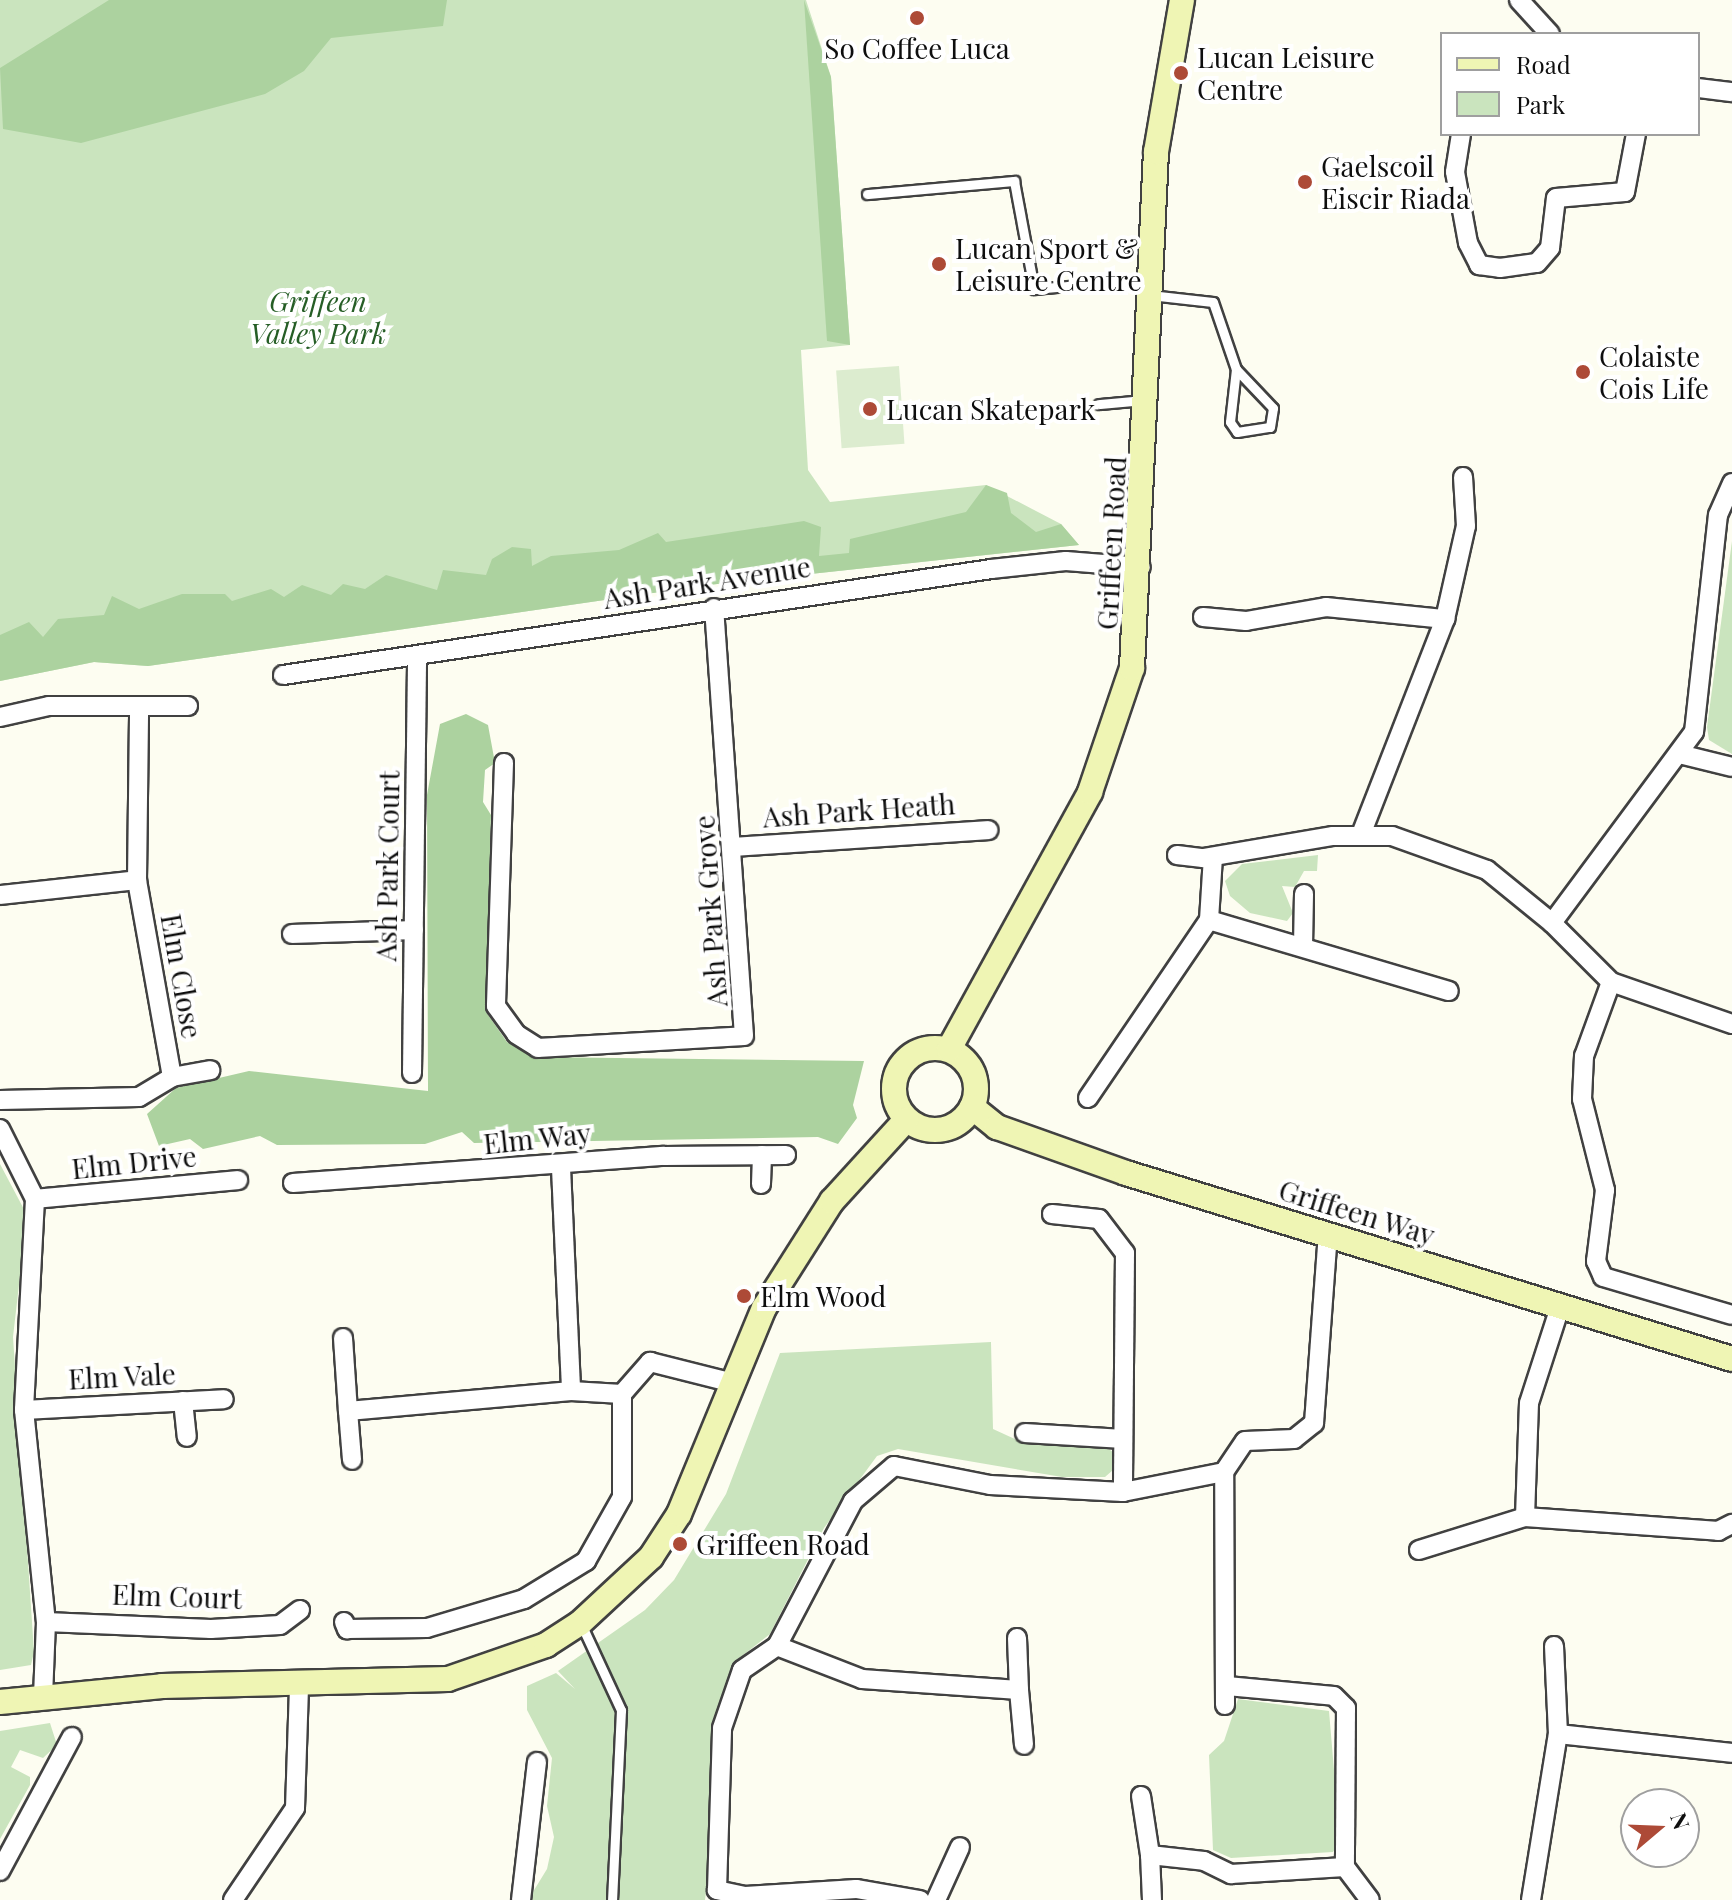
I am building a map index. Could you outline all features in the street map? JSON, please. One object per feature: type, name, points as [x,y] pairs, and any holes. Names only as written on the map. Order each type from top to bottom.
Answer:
[{"type":"street","name":"Griffeen Road","points":[[949,1049],[1117,729],[1132,668],[1141,567],[1150,287],[1161,92],[1182,0]]},
{"type":"street","points":[[1519,0],[1548,32]]},
{"type":"street","points":[[1700,88],[1732,92]]},
{"type":"street","points":[[1461,136],[1455,172],[1468,243],[1479,265],[1500,268],[1537,263],[1550,248],[1556,198],[1625,192],[1636,136]]},
{"type":"street","points":[[1362,832],[1445,619],[1466,526],[1463,477]]},
{"type":"street","points":[[1552,923],[1683,755],[1694,732],[1718,515],[1732,483]]},
{"type":"street","name":"Ash Park Avenue","points":[[283,675],[417,658],[714,608],[1036,564],[1141,567]]},
{"type":"street","points":[[1203,617],[1246,621],[1326,607],[1445,619]]},
{"type":"street","name":"Ash Park Grove","points":[[504,763],[496,1006],[516,1034],[538,1048],[744,1036],[734,847],[714,608]]},
{"type":"street","name":"Ash Park Court","points":[[412,1073],[417,658]]},
{"type":"street","points":[[0,717],[49,706],[188,706]]},
{"type":"street","name":"Elm Close","points":[[0,1100],[139,1097],[172,1077],[137,880],[139,708]]},
{"type":"street","points":[[1683,755],[1732,767]]},
{"type":"street","name":"Ash Park Heath","points":[[734,847],[988,830]]},
{"type":"street","points":[[1177,855],[1213,857],[1362,832],[1440,850],[1487,870],[1552,923],[1611,982],[1732,1024]]},
{"type":"street","points":[[1088,1098],[1209,920],[1213,857]]},
{"type":"street","points":[[0,895],[137,880]]},
{"type":"street","points":[[1303,946],[1304,894]]},
{"type":"street","points":[[1209,920],[1449,991]]},
{"type":"street","points":[[292,934],[414,930]]},
{"type":"street","points":[[1611,982],[1583,1070],[1582,1099],[1605,1190],[1596,1261],[1603,1277],[1732,1315]]},
{"type":"street","points":[[922,1049],[949,1049],[971,1067],[972,1107],[943,1129],[906,1120],[894,1094],[900,1066],[922,1049]]},
{"type":"street","points":[[172,1077],[210,1070]]},
{"type":"street","name":"Griffeen Way","points":[[972,1107],[997,1127],[1056,1149],[1732,1359]]},
{"type":"street","points":[[0,1702],[43,1696],[448,1679],[533,1650],[580,1623],[651,1557],[679,1514],[733,1383],[801,1245],[906,1120]]},
{"type":"street","points":[[0,1129],[35,1199],[24,1410],[46,1622],[43,1696]]},
{"type":"street","points":[[761,1184],[762,1155]]},
{"type":"street","name":"Elm Way","points":[[293,1183],[561,1168],[578,1161],[786,1155]]},
{"type":"street","points":[[561,1168],[571,1391]]},
{"type":"street","name":"Elm Drive","points":[[35,1199],[238,1180]]},
{"type":"street","points":[[1052,1214],[1099,1219],[1125,1253],[1123,1492]]},
{"type":"street","points":[[1328,1234],[1314,1423],[1294,1439],[1245,1441],[1224,1472],[1226,1696],[1334,1696],[1346,1708],[1345,1867],[1370,1900]]},
{"type":"street","points":[[1525,1517],[1529,1403],[1561,1304]]},
{"type":"street","points":[[343,1338],[352,1460]]},
{"type":"street","points":[[344,1622],[347,1629],[427,1628],[524,1599],[586,1561],[622,1497],[622,1394],[650,1362],[733,1383]]},
{"type":"street","points":[[348,1411],[571,1391],[622,1394]]},
{"type":"street","name":"Elm Vale","points":[[24,1410],[224,1399]]},
{"type":"street","points":[[183,1401],[187,1437]]},
{"type":"street","points":[[1025,1433],[1123,1439]]},
{"type":"street","points":[[920,1900],[856,1889],[717,1895],[722,1728],[742,1670],[777,1646],[853,1501],[894,1466],[990,1485],[1123,1492],[1224,1472]]},
{"type":"street","points":[[1419,1550],[1525,1517],[1718,1531],[1732,1524]]},
{"type":"street","name":"Elm Court","points":[[46,1622],[225,1628],[280,1625],[300,1610]]},
{"type":"street","points":[[1017,1638],[1024,1745]]},
{"type":"street","points":[[777,1646],[862,1679],[1019,1690]]},
{"type":"street","points":[[1531,1900],[1558,1734],[1554,1646]]},
{"type":"street","points":[[233,1900],[295,1808],[299,1685]]},
{"type":"street","points":[[1558,1734],[1732,1753]]},
{"type":"street","points":[[0,1871],[72,1737]]},
{"type":"street","points":[[521,1900],[537,1762]]},
{"type":"street","points":[[1141,1796],[1150,1855],[1152,1900]]},
{"type":"street","points":[[936,1900],[960,1847]]},
{"type":"street","points":[[1150,1855],[1204,1861],[1231,1874],[1345,1867]]},
{"type":"lane","points":[[867,194],[1014,181],[1034,289],[1150,287],[1213,302],[1236,369],[1273,408],[1270,427],[1237,432],[1230,422],[1236,369]]},
{"type":"lane","points":[[1099,404],[1148,399]]},
{"type":"lane","points":[[580,1623],[621,1710],[612,1900]]},
{"type":"green space","name":"Griffeen Valley Park","points":[[0,0],[806,0],[831,77],[850,345],[801,350],[808,470],[830,502],[986,485],[1061,524],[1079,545],[708,585],[148,666],[94,662],[0,681]]},
{"type":"green space","points":[[109,0],[447,0],[443,26],[331,38],[304,71],[265,94],[81,143],[3,129],[0,68]]},
{"type":"green space","points":[[804,0],[831,77],[850,345],[827,341]]},
{"type":"green space","name":"Lucan Skatepark","points":[[899,366],[904,444],[842,448],[836,370]]},
{"type":"green space","points":[[986,485],[1007,493],[1011,513],[1036,532],[1061,524],[1079,545],[708,585],[148,666],[94,662],[0,681],[0,635],[29,622],[43,637],[58,619],[104,615],[112,596],[139,609],[182,594],[225,594],[232,601],[271,589],[284,597],[302,585],[331,595],[343,584],[365,589],[386,575],[437,590],[443,570],[486,575],[492,559],[512,547],[531,549],[532,566],[551,556],[619,550],[658,533],[666,542],[804,521],[821,527],[819,556],[849,553],[850,539],[966,512]]},
{"type":"green space","points":[[1732,541],[1732,754],[1709,740],[1707,727]]},
{"type":"green space","points":[[466,714],[488,725],[495,763],[485,770],[483,802],[491,815],[486,1012],[507,1042],[533,1057],[864,1061],[853,1105],[857,1118],[838,1144],[818,1137],[474,1143],[462,1132],[425,1144],[277,1145],[260,1136],[203,1149],[190,1139],[159,1146],[147,1114],[176,1088],[249,1071],[428,1091],[427,795],[440,724]]},
{"type":"green space","points":[[1318,855],[1317,871],[1304,871],[1295,887],[1282,886],[1293,913],[1287,921],[1250,913],[1230,896],[1225,881],[1242,864]]},
{"type":"green space","points":[[0,1164],[27,1215],[13,1337],[34,1652],[31,1665],[0,1670]]},
{"type":"green space","points":[[991,1342],[993,1429],[1017,1440],[1104,1445],[1114,1453],[1113,1470],[1105,1477],[1062,1477],[898,1449],[877,1456],[824,1528],[770,1634],[733,1663],[705,1900],[528,1900],[547,1869],[554,1837],[547,1806],[552,1758],[527,1710],[527,1686],[556,1673],[575,1689],[558,1671],[645,1610],[674,1580],[726,1494],[780,1353]]},
{"type":"green space","points":[[1238,1699],[1329,1711],[1340,1841],[1333,1852],[1231,1858],[1213,1850],[1209,1755],[1224,1741]]},
{"type":"green space","points":[[50,1723],[57,1745],[43,1758],[20,1750],[11,1767],[30,1777],[30,1785],[0,1839],[0,1731]]},
{"type":"place","name":"So Coffee Luca","points":[[917,18]]},
{"type":"place","name":"Lucan Leisure Centre","points":[[1181,73]]},
{"type":"place","name":"Gaelscoil Eiscir Riada","points":[[1305,182]]},
{"type":"place","name":"Lucan Sport & Leisure Centre","points":[[939,264]]},
{"type":"place","name":"Colaiste Cois Life","points":[[1583,372]]},
{"type":"place","name":"Lucan Skatepark","points":[[870,409]]},
{"type":"place","name":"Elm Wood","points":[[744,1296]]},
{"type":"place","name":"Griffeen Road","points":[[680,1544]]}]
